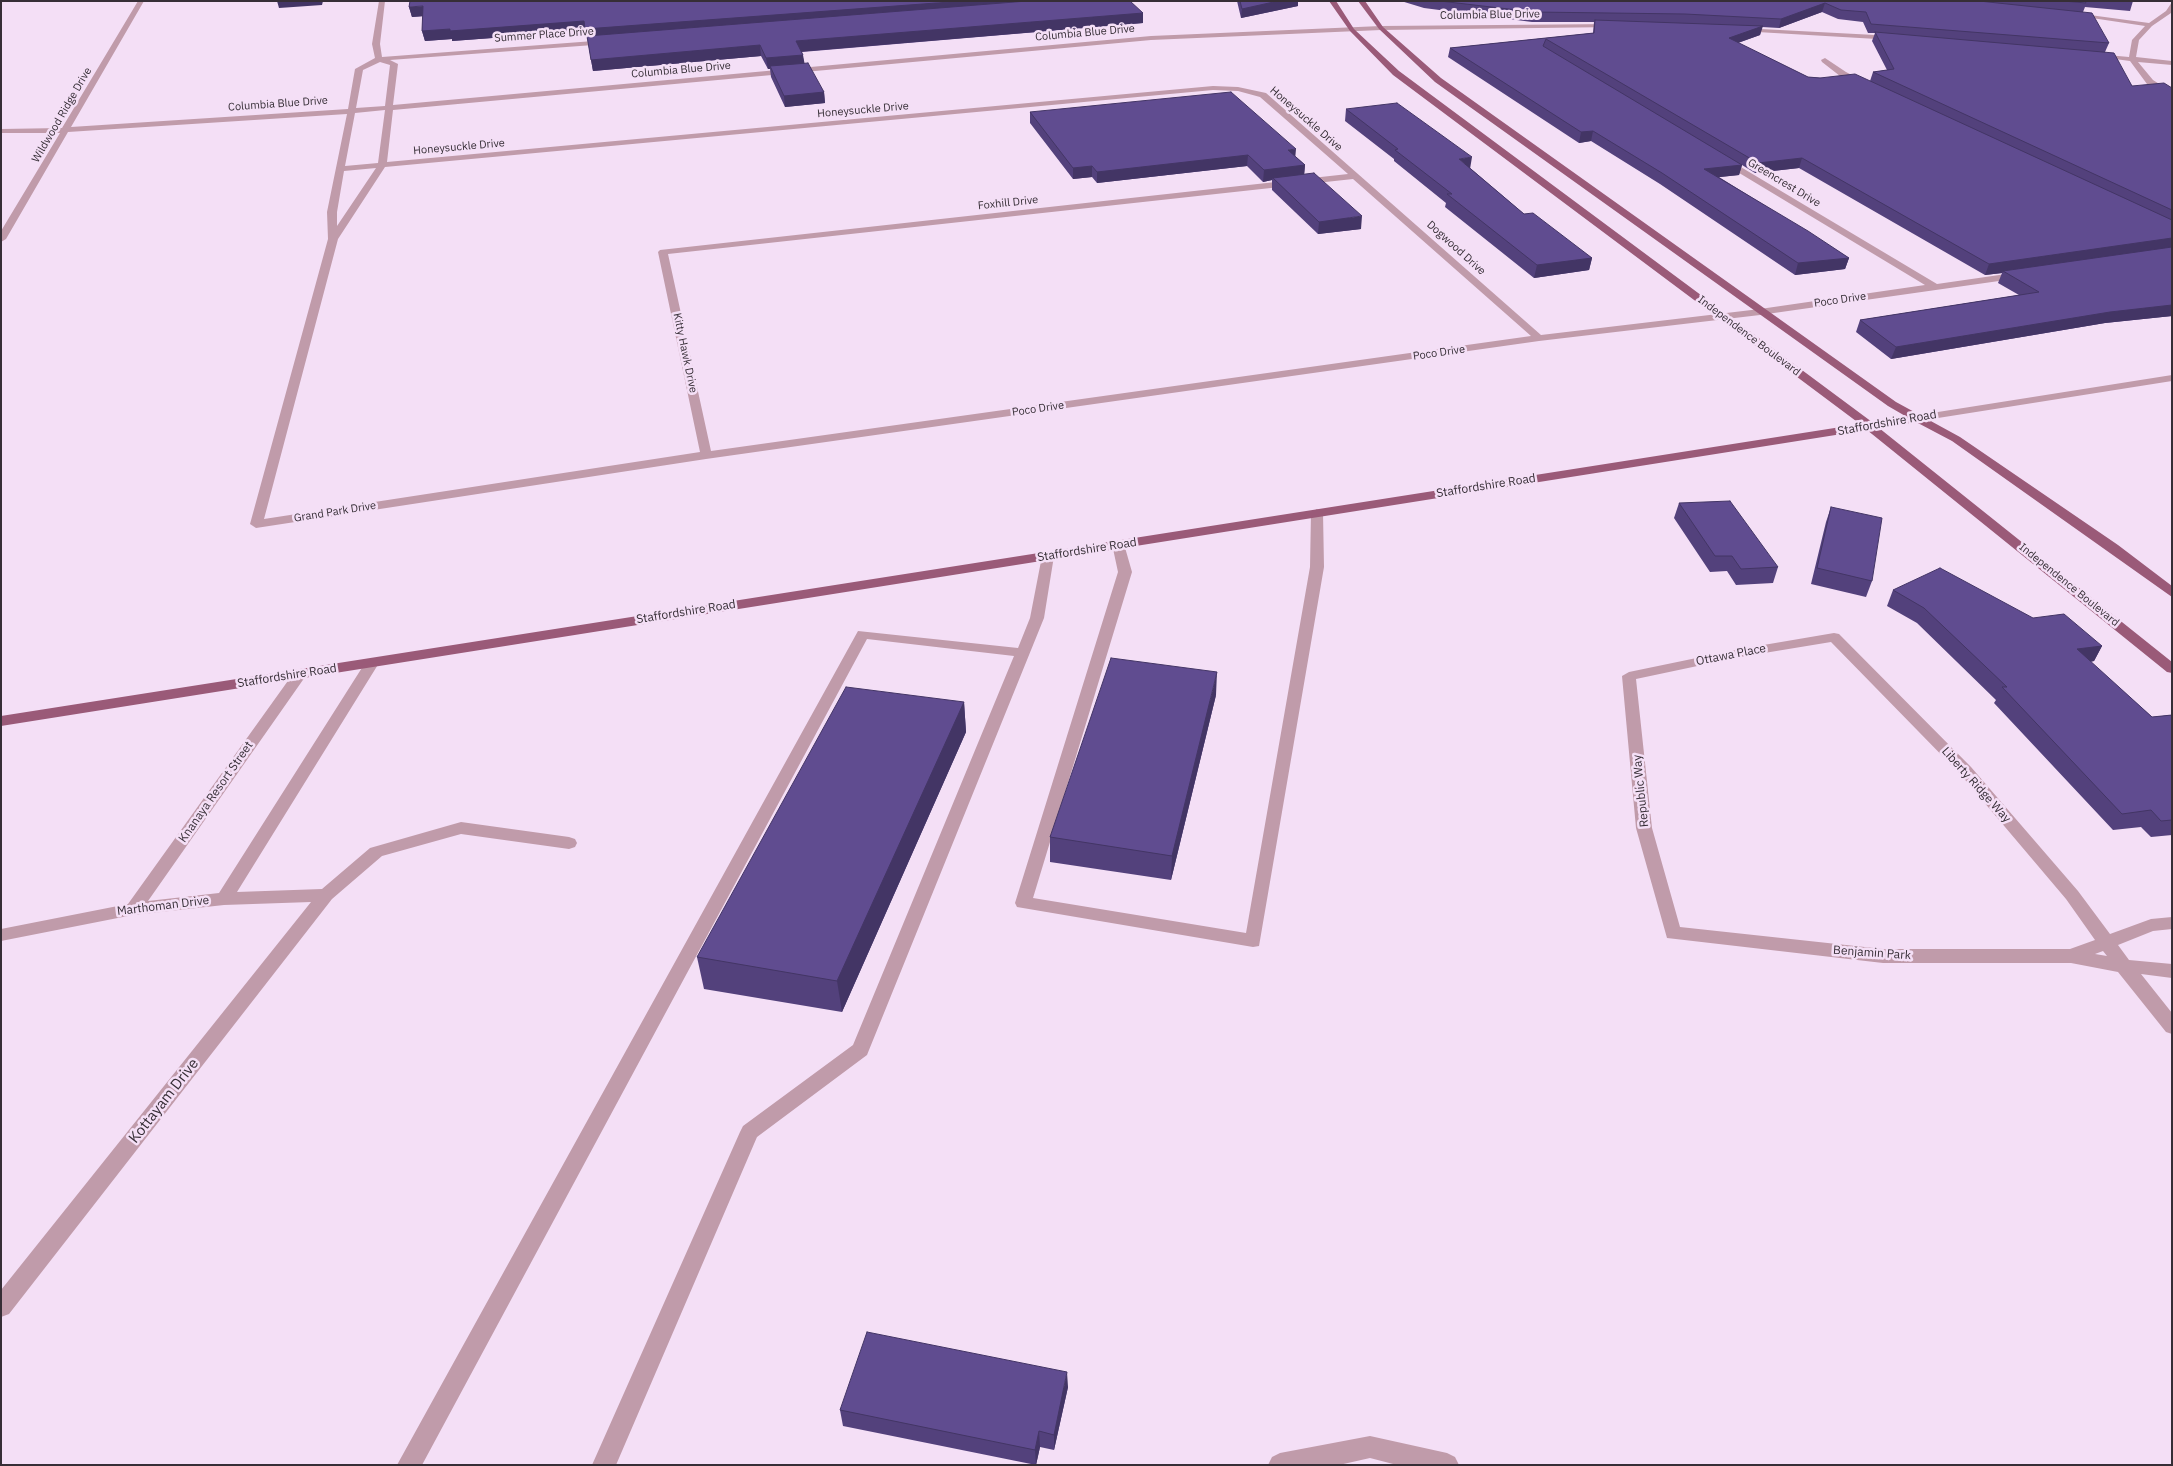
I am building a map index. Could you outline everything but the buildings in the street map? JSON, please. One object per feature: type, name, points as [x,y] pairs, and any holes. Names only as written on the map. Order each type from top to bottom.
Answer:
[{"type":"main road","name":"Independence Boulevard","points":[[1332,1],[1352,30],[1396,73],[1870,426],[2172,668]]},
{"type":"main road","name":"Independence Boulevard","points":[[1361,1],[1381,28],[1438,80],[1528,146],[1892,404],[1956,439],[2113,548],[2172,593]]},
{"type":"main road","points":[[1496,149],[1528,146]]},
{"type":"main road","name":"Staffordshire Road","points":[[1,721],[1317,514],[1675,455],[1919,418]]},
{"type":"street","name":"Wildwood Ridge Drive","points":[[1,239],[67,130],[141,1]]},
{"type":"street","points":[[379,59],[376,44],[382,1]]},
{"type":"street","points":[[2172,4],[2169,12],[2150,25],[2136,40],[2132,59],[2150,82],[2172,96]]},
{"type":"street","points":[[2062,14],[2150,25]]},
{"type":"street","name":"Columbia Blue Drive","points":[[1,132],[67,130],[390,107],[1151,38],[1381,28],[1626,26]]},
{"type":"street","points":[[1731,29],[1902,39]]},
{"type":"street","name":"Summer Place Drive","points":[[379,59],[616,41]]},
{"type":"street","points":[[2083,54],[2172,63]]},
{"type":"street","name":"Grand Park Drive","points":[[333,239],[382,166],[394,64],[379,59],[359,69],[332,212],[333,239],[256,524],[706,455]]},
{"type":"street","points":[[1825,60],[1844,74],[1870,86]]},
{"type":"street","name":"Honeysuckle Drive","points":[[341,169],[1213,88],[1238,89],[1263,95],[1356,176]]},
{"type":"street","name":"Greencrest Drive","points":[[1714,154],[1935,287]]},
{"type":"street","name":"Foxhill Drive","points":[[663,252],[1356,176]]},
{"type":"street","name":"Dogwood Drive","points":[[1356,176],[1539,338]]},
{"type":"street","name":"Kitty Hawk Drive","points":[[663,252],[706,455]]},
{"type":"street","name":"Poco Drive","points":[[706,455],[1539,338],[1760,312],[2034,273]]},
{"type":"street","name":"Staffordshire Road","points":[[1919,418],[2172,378]]},
{"type":"street","points":[[1118,544],[1125,572],[1023,903],[1253,941],[1317,567],[1317,514]]},
{"type":"street","points":[[604,1465],[750,1132],[860,1050],[1038,618],[1048,556]]},
{"type":"street","points":[[409,1465],[863,634],[1024,653]]},
{"type":"street","name":"Ottawa Place","points":[[1629,676],[1740,653],[1834,638]]},
{"type":"street","name":"Liberty Ridge Way","points":[[1834,638],[1966,771],[2072,895],[2172,1027]]},
{"type":"street","points":[[224,898],[372,663]]},
{"type":"street","name":"Knanaya Resort Street","points":[[133,909],[300,674]]},
{"type":"street","name":"Republic Way","points":[[1629,676],[1644,828],[1673,933]]},
{"type":"street","name":"Kottayam Drive","points":[[1,1307],[326,895],[376,852],[461,828],[569,843]]},
{"type":"street","name":"Marthoman Drive","points":[[1,935],[133,909],[224,898],[326,895]]},
{"type":"street","points":[[2072,956],[2151,924],[2172,923]]},
{"type":"street","name":"Benjamin Park","points":[[1673,933],[1883,956],[2072,956]]},
{"type":"street","points":[[2072,956],[2124,966],[2172,972]]},
{"type":"street","points":[[1280,1465],[1370,1447],[1447,1465]]}]
